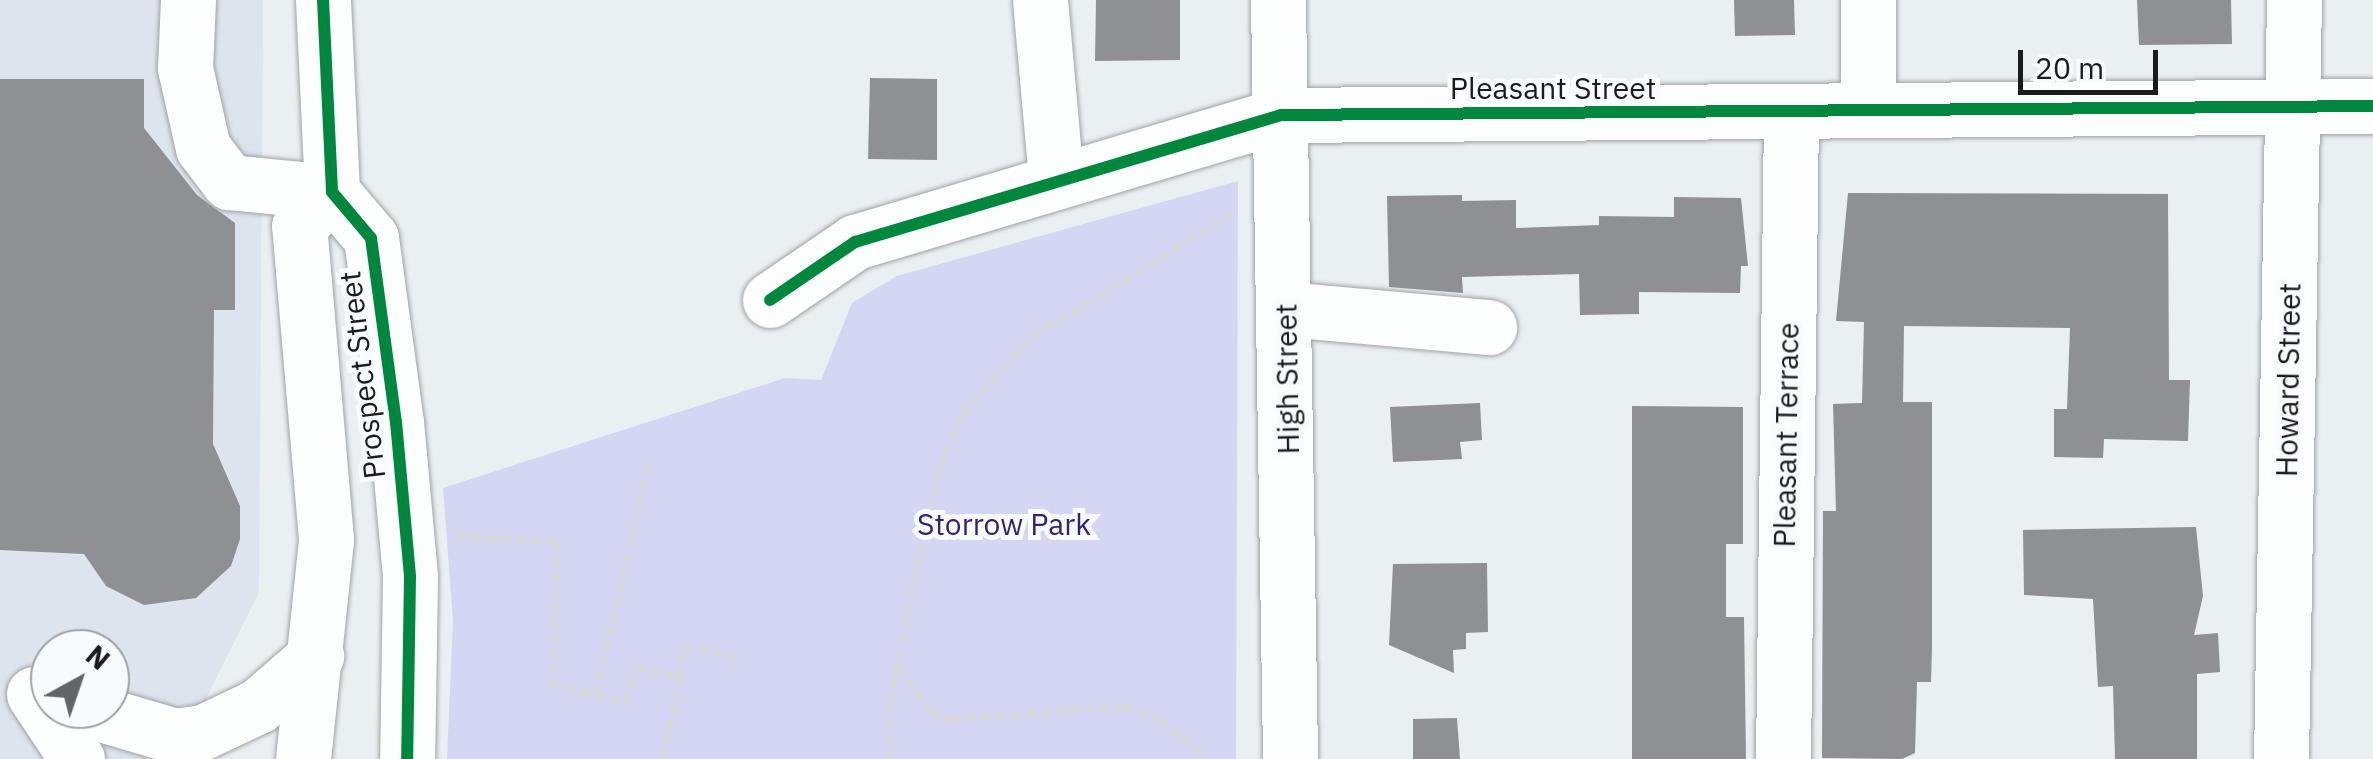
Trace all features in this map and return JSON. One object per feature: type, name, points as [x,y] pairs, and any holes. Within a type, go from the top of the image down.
[{"type":"street","points":[[188,0],[185,68],[203,148],[229,182],[332,192],[323,0]]},
{"type":"street","points":[[1040,0],[1056,180]]},
{"type":"street","name":"High Street","points":[[1278,0],[1286,308],[1290,759]]},
{"type":"street","points":[[1868,0],[1868,110]]},
{"type":"street","name":"Howard Street","points":[[2281,759],[2294,0]]},
{"type":"street","name":"Pleasant Street","points":[[770,300],[855,242],[1281,115],[2373,106]]},
{"type":"street","name":"Pleasant Terrace","points":[[1783,759],[1791,111]]},
{"type":"street","name":"Prospect Street","points":[[303,759],[326,539],[300,226],[332,192],[371,238],[379,294],[410,577],[407,759]]},
{"type":"street","points":[[1286,308],[1488,328]]},
{"type":"street","points":[[130,722],[175,736],[203,732],[258,706],[316,656]]},
{"type":"street","points":[[62,729],[77,759]]},
{"type":"street","points":[[98,729],[147,759]]},
{"type":"path","points":[[890,759],[897,666],[940,467],[962,415],[1032,336],[1238,211]]},
{"type":"path","points":[[596,695],[649,462]]},
{"type":"path","points":[[451,536],[557,542],[552,685],[627,702],[637,667],[680,678]]},
{"type":"path","points":[[663,759],[684,646],[734,658]]},
{"type":"path","points":[[897,666],[931,713],[951,720],[1124,706],[1159,720],[1208,759]]},
{"type":"shaded area","points":[[0,0],[263,0],[259,593],[176,759],[0,759]]},
{"type":"green space","name":"Storrow Park","points":[[1238,181],[1236,759],[447,759],[453,621],[443,488],[785,378],[821,380],[852,303],[897,276]]},
{"type":"building","points":[[1096,0],[1180,0],[1180,60],[1095,61]]},
{"type":"building","points":[[1734,0],[1794,0],[1795,35],[1735,36]]},
{"type":"building","points":[[2137,0],[2231,0],[2232,44],[2139,45]]},
{"type":"building","points":[[870,78],[937,79],[937,160],[868,159]]},
{"type":"building","points":[[0,79],[144,79],[144,128],[197,195],[235,223],[235,310],[214,310],[213,444],[240,506],[240,539],[231,566],[196,598],[144,605],[106,586],[84,554],[0,550]]},
{"type":"building","points":[[1848,193],[2168,194],[2169,380],[2190,380],[2188,441],[2104,439],[2103,458],[2054,457],[2054,409],[2067,409],[2070,328],[1904,326],[1903,402],[1932,402],[1932,648],[1931,682],[1917,682],[1915,753],[1902,759],[1822,758],[1823,511],[1836,511],[1833,404],[1862,403],[1864,322],[1836,321]]},
{"type":"building","points":[[1462,195],[1462,201],[1516,200],[1516,228],[1599,225],[1599,216],[1674,217],[1674,197],[1741,198],[1748,266],[1741,266],[1740,293],[1639,292],[1639,314],[1580,315],[1579,274],[1462,277],[1463,293],[1389,287],[1387,196]]},
{"type":"building","points":[[1480,403],[1482,440],[1460,442],[1462,459],[1393,462],[1390,407]]},
{"type":"building","points":[[1632,406],[1743,407],[1743,544],[1726,544],[1726,617],[1744,617],[1746,759],[1632,759]]},
{"type":"building","points":[[2196,527],[2203,596],[2194,635],[2218,633],[2220,672],[2197,674],[2197,759],[2115,759],[2113,686],[2098,687],[2093,599],[2024,595],[2023,530]]},
{"type":"building","points":[[1487,563],[1488,632],[1466,633],[1466,649],[1453,650],[1454,673],[1389,645],[1393,564]]},
{"type":"building","points":[[1457,718],[1460,759],[1413,759],[1413,719]]},
{"type":"cycle path","points":[[323,0],[332,192],[371,238],[396,422],[410,577],[407,759]]},
{"type":"cycle path","points":[[770,300],[855,242],[1281,115],[2373,106]]}]
